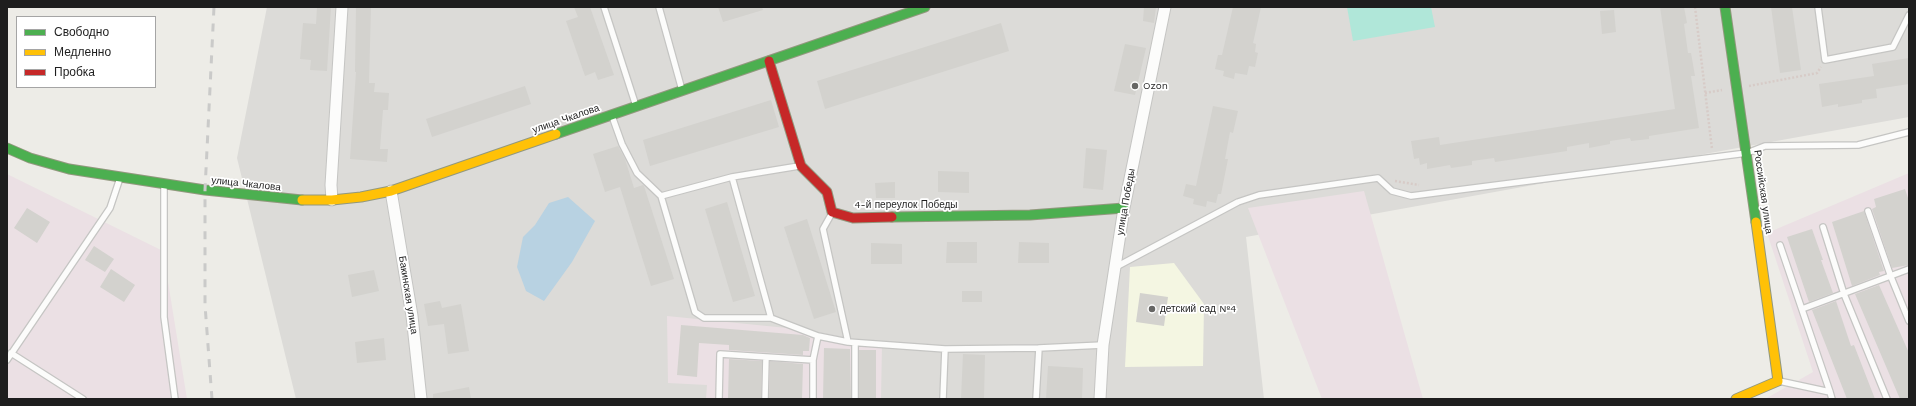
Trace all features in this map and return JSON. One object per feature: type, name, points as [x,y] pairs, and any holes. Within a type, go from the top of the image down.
[{"type":"street","points":[[332,200],[331,185],[342,7]]},
{"type":"street","name":"улица Победы","points":[[1100,399],[1103,345],[1124,208],[1165,7]]},
{"type":"street","name":"Российская улица","points":[[1725,7],[1747,153],[1778,381]]},
{"type":"street","name":"улица Чкалова","points":[[7,148],[30,158],[69,169],[120,178],[272,198],[332,200],[392,191],[919,8]]},
{"type":"street","points":[[769,60],[802,166],[827,192],[832,212]]},
{"type":"street","name":"Бакинская улица","points":[[392,191],[412,316],[422,399]]},
{"type":"street","name":"4-й переулок Победы","points":[[832,212],[854,218],[1030,215],[1124,208]]},
{"type":"street","points":[[1736,399],[1778,381]]},
{"type":"lane","points":[[604,7],[636,107]]},
{"type":"lane","points":[[659,7],[682,90]]},
{"type":"lane","points":[[1818,7],[1825,60],[1893,47],[1909,16]]},
{"type":"lane","points":[[612,115],[622,144],[638,173],[662,196],[695,312],[704,318],[771,318],[818,336],[855,344],[945,350],[1103,345]]},
{"type":"lane","points":[[1115,267],[1238,202],[1259,195],[1378,178],[1392,191],[1411,196],[1747,153],[1765,146],[1858,145],[1909,132]]},
{"type":"lane","points":[[662,196],[732,177],[802,166]]},
{"type":"lane","points":[[732,177],[771,318]]},
{"type":"lane","points":[[7,360],[110,208],[120,178]]},
{"type":"lane","points":[[164,183],[164,317],[175,399]]},
{"type":"lane","points":[[1868,211],[1890,277],[1909,321]]},
{"type":"lane","points":[[832,212],[823,229],[848,342]]},
{"type":"lane","points":[[1823,227],[1844,294],[1887,399]]},
{"type":"lane","points":[[1780,245],[1832,399]]},
{"type":"lane","points":[[1802,309],[1909,269]]},
{"type":"lane","points":[[813,399],[813,360],[818,336]]},
{"type":"lane","points":[[855,344],[855,399]]},
{"type":"lane","points":[[1036,399],[1039,348]]},
{"type":"lane","points":[[943,399],[945,350]]},
{"type":"lane","points":[[11,353],[83,399]]},
{"type":"lane","points":[[719,399],[720,354],[813,360]]},
{"type":"lane","points":[[765,399],[766,357]]},
{"type":"lane","points":[[1778,381],[1830,392]]},
{"type":"path","points":[[1695,7],[1712,151]]},
{"type":"path","points":[[1705,93],[1817,74],[1825,60]]},
{"type":"path","points":[[1378,178],[1421,185]]},
{"type":"shaded area","points":[[267,7],[1909,7],[1909,117],[1246,237],[1264,399],[296,399],[237,158]]},
{"type":"shaded area","points":[[1909,173],[1909,399],[1765,399],[1813,372],[1767,233]]},
{"type":"shaded area","points":[[7,174],[163,251],[187,399],[7,399]]},
{"type":"shaded area","points":[[1364,191],[1423,399],[1322,399],[1248,208]]},
{"type":"shaded area","points":[[1174,263],[1204,304],[1203,366],[1125,367],[1130,267]]},
{"type":"shaded area","points":[[667,316],[807,330],[882,345],[881,399],[706,399],[707,385],[668,383]]},
{"type":"green space","points":[[1347,7],[1431,7],[1435,27],[1353,41]]},
{"type":"water","points":[[568,197],[595,221],[572,262],[544,301],[526,291],[517,267],[523,237],[535,225],[549,203]]},
{"type":"building","points":[[317,7],[331,7],[327,71],[310,70],[311,60],[300,59],[303,23],[316,24]]},
{"type":"building","points":[[356,7],[371,7],[369,83],[375,83],[374,92],[389,93],[388,110],[383,110],[380,149],[388,149],[387,162],[350,159],[356,72]]},
{"type":"building","points":[[574,7],[590,7],[614,75],[598,80],[595,72],[585,76],[566,21],[578,17]]},
{"type":"building","points":[[718,7],[762,7],[763,10],[723,22]]},
{"type":"building","points":[[1144,7],[1156,7],[1154,23],[1143,21]]},
{"type":"building","points":[[1233,7],[1261,7],[1253,43],[1256,44],[1255,52],[1258,53],[1255,67],[1249,66],[1247,75],[1235,73],[1234,79],[1223,76],[1224,71],[1215,69],[1218,55],[1222,55]]},
{"type":"building","points":[[1660,7],[1684,7],[1687,23],[1684,24],[1688,53],[1691,53],[1695,76],[1691,76],[1699,128],[1649,136],[1649,139],[1631,141],[1630,138],[1610,141],[1610,144],[1589,148],[1589,143],[1567,147],[1567,151],[1495,162],[1494,158],[1472,161],[1472,165],[1451,168],[1450,165],[1427,169],[1427,163],[1420,165],[1419,158],[1414,159],[1411,141],[1439,137],[1440,145],[1675,109]]},
{"type":"building","points":[[1771,7],[1792,7],[1801,70],[1780,73]]},
{"type":"building","points":[[1614,10],[1616,32],[1602,34],[1600,11]]},
{"type":"building","points":[[1001,23],[1009,51],[825,109],[817,81]]},
{"type":"building","points":[[1125,44],[1146,48],[1135,95],[1114,91]]},
{"type":"building","points":[[1909,58],[1909,84],[1876,89],[1877,98],[1862,100],[1862,103],[1838,107],[1838,104],[1822,107],[1819,84],[1874,76],[1872,64]]},
{"type":"building","points":[[525,86],[531,104],[432,137],[426,119]]},
{"type":"building","points":[[771,100],[779,127],[650,166],[643,140]]},
{"type":"building","points":[[1213,106],[1238,111],[1233,133],[1230,132],[1225,159],[1228,159],[1221,194],[1218,194],[1216,203],[1207,201],[1206,207],[1193,204],[1194,199],[1183,196],[1186,184],[1196,186]]},
{"type":"building","points":[[618,146],[625,159],[634,188],[644,186],[674,279],[651,286],[620,187],[605,192],[593,154]]},
{"type":"building","points":[[1086,148],[1107,150],[1103,190],[1083,188]]},
{"type":"building","points":[[938,171],[969,172],[969,193],[938,192]]},
{"type":"building","points":[[895,182],[895,198],[876,198],[875,183]]},
{"type":"building","points":[[1905,189],[1909,201],[1909,265],[1892,268],[1872,209],[1876,207],[1874,199]]},
{"type":"building","points":[[727,202],[755,296],[733,302],[705,209]]},
{"type":"building","points":[[27,208],[50,222],[37,243],[14,228]]},
{"type":"building","points":[[1864,211],[1884,271],[1879,272],[1880,275],[1852,286],[1832,222]]},
{"type":"building","points":[[807,219],[836,312],[814,319],[784,227]]},
{"type":"building","points":[[1812,229],[1833,293],[1809,302],[1787,237]]},
{"type":"building","points":[[947,242],[977,242],[977,263],[946,263]]},
{"type":"building","points":[[1019,242],[1049,243],[1049,263],[1018,263]]},
{"type":"building","points":[[871,243],[902,244],[902,264],[871,264]]},
{"type":"building","points":[[94,246],[114,259],[105,272],[85,260]]},
{"type":"building","points":[[111,269],[135,285],[124,302],[100,287]]},
{"type":"building","points":[[374,270],[379,291],[352,297],[348,275]]},
{"type":"building","points":[[1879,285],[1909,353],[1909,399],[1900,399],[1855,294]]},
{"type":"building","points":[[962,291],[982,291],[982,302],[962,302]]},
{"type":"building","name":"детский сад №4","points":[[1140,293],[1168,297],[1164,326],[1136,322]]},
{"type":"building","points":[[440,301],[442,308],[461,304],[469,351],[448,354],[444,324],[428,326],[424,304]]},
{"type":"building","points":[[1836,301],[1851,346],[1854,345],[1875,399],[1847,399],[1812,310]]},
{"type":"building","points":[[681,325],[803,335],[810,338],[809,351],[803,351],[803,355],[729,350],[729,345],[699,343],[697,377],[677,375]]},
{"type":"building","points":[[384,338],[386,360],[357,363],[355,342]]},
{"type":"building","points":[[824,348],[850,349],[851,399],[823,399]]},
{"type":"building","points":[[859,350],[876,350],[876,399],[859,399]]},
{"type":"building","points":[[963,354],[985,355],[984,399],[961,399]]},
{"type":"building","points":[[729,359],[762,361],[761,399],[728,399]]},
{"type":"building","points":[[770,361],[803,364],[802,399],[769,399]]},
{"type":"building","points":[[1048,366],[1083,368],[1082,399],[1046,399]]},
{"type":"building","points":[[469,387],[471,399],[433,399],[433,394]]},
{"type":"railway","points":[[212,399],[205,305],[205,190],[214,7]]},
{"type":"traffic: fast","points":[[556,134],[925,7]]},
{"type":"traffic: fast","points":[[1725,7],[1756,222]]},
{"type":"traffic: fast","points":[[7,148],[30,158],[69,169],[205,190],[302,200]]},
{"type":"traffic: fast","points":[[892,217],[1030,215],[1124,208]]},
{"type":"traffic: slow","points":[[302,200],[332,200],[361,197],[391,191],[556,134]]},
{"type":"traffic: slow","points":[[1736,399],[1778,381],[1756,222]]},
{"type":"traffic: jam","points":[[769,61],[801,166],[827,192],[832,212],[853,218],[892,217]]},
{"type":"place","name":"Ozon","points":[[1135,86]]},
{"type":"place","name":"детский сад №4","points":[[1152,309]]}]
